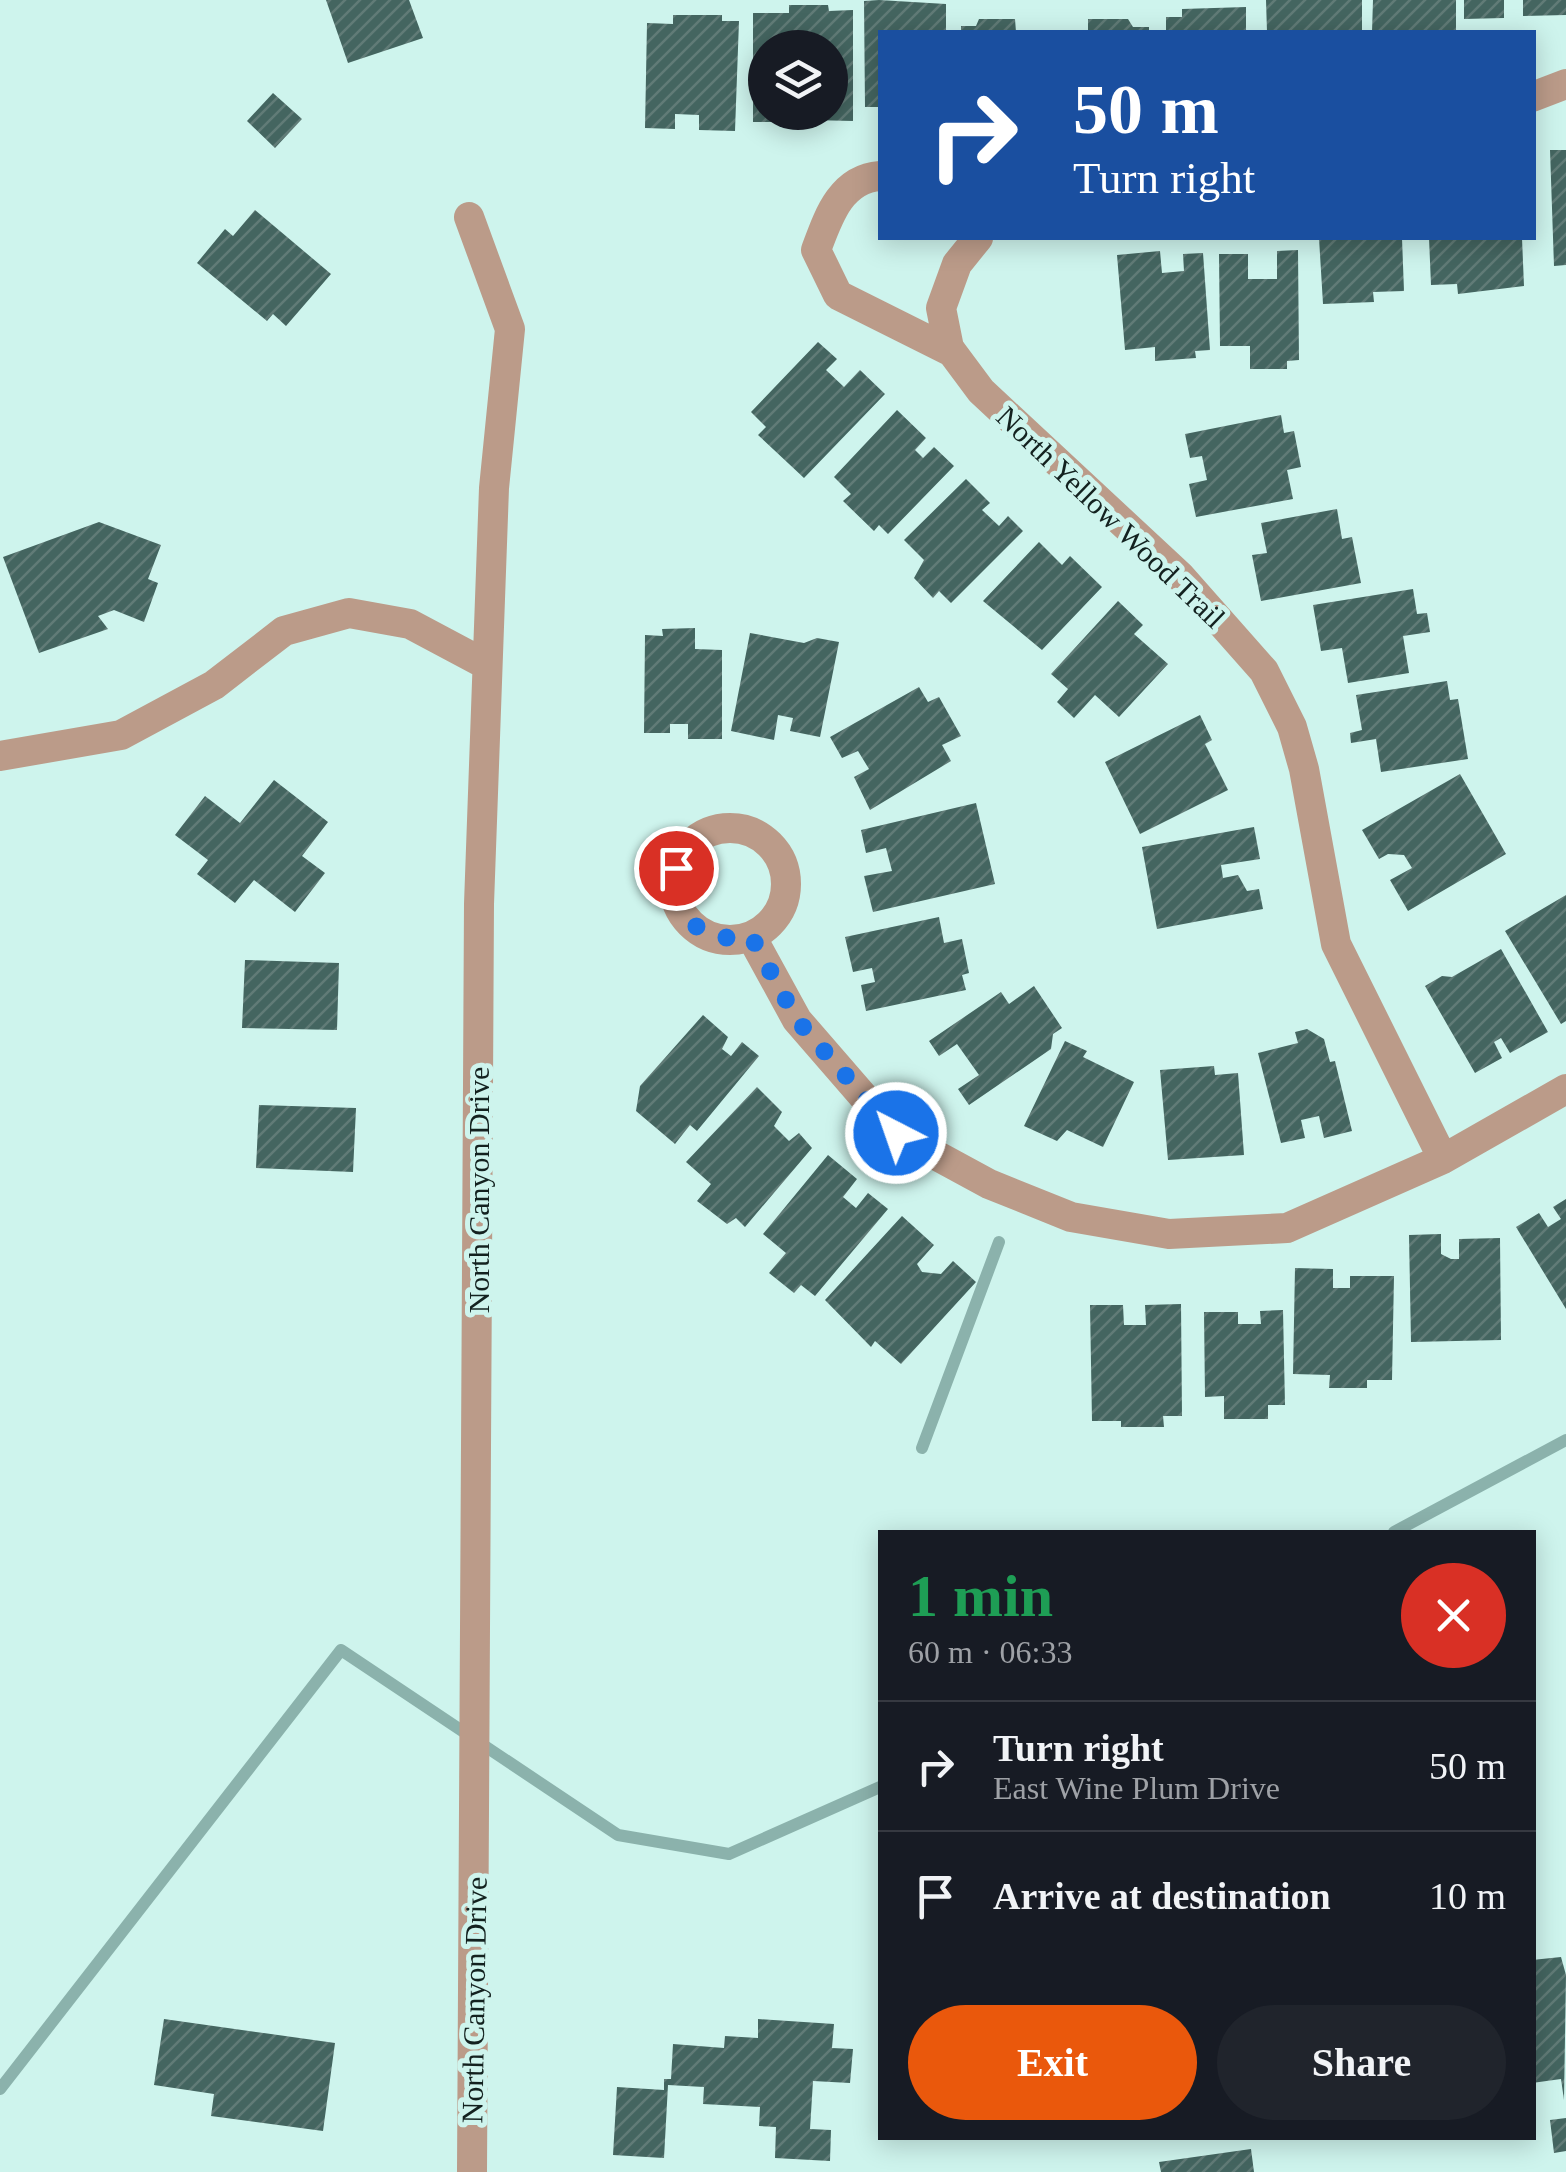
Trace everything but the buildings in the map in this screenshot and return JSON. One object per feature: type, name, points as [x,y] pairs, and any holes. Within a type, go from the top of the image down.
[{"type":"street","points":[[1536,95],[1566,84]]},
{"type":"street","points":[[878,176],[834,201],[816,250],[838,295],[952,352]]},
{"type":"street","name":"North Canyon Drive","points":[[468,217],[510,329],[494,488],[479,904],[472,2172]]},
{"type":"street","name":"North Yellow Wood Trail","points":[[976,240],[957,264],[940,308],[952,352],[981,390],[1180,576],[1264,672],[1292,728],[1304,769],[1336,944],[1443,1159]]},
{"type":"street","points":[[0,756],[121,735],[214,685],[284,631],[350,612],[410,624],[488,665]]},
{"type":"street","points":[[751,936],[797,1020],[896,1133],[989,1184],[1071,1216],[1169,1234],[1287,1228],[1443,1159],[1566,1089]]},
{"type":"waterway","points":[[922,1448],[999,1242]]},
{"type":"waterway","points":[[1398,1530],[1566,1440]]},
{"type":"waterway","points":[[0,2089],[341,1650],[618,1835],[729,1854],[878,1788]]},
{"type":"route","points":[[676,868],[677,903],[686,918],[715,938],[751,936],[797,1020],[896,1133]]}]
